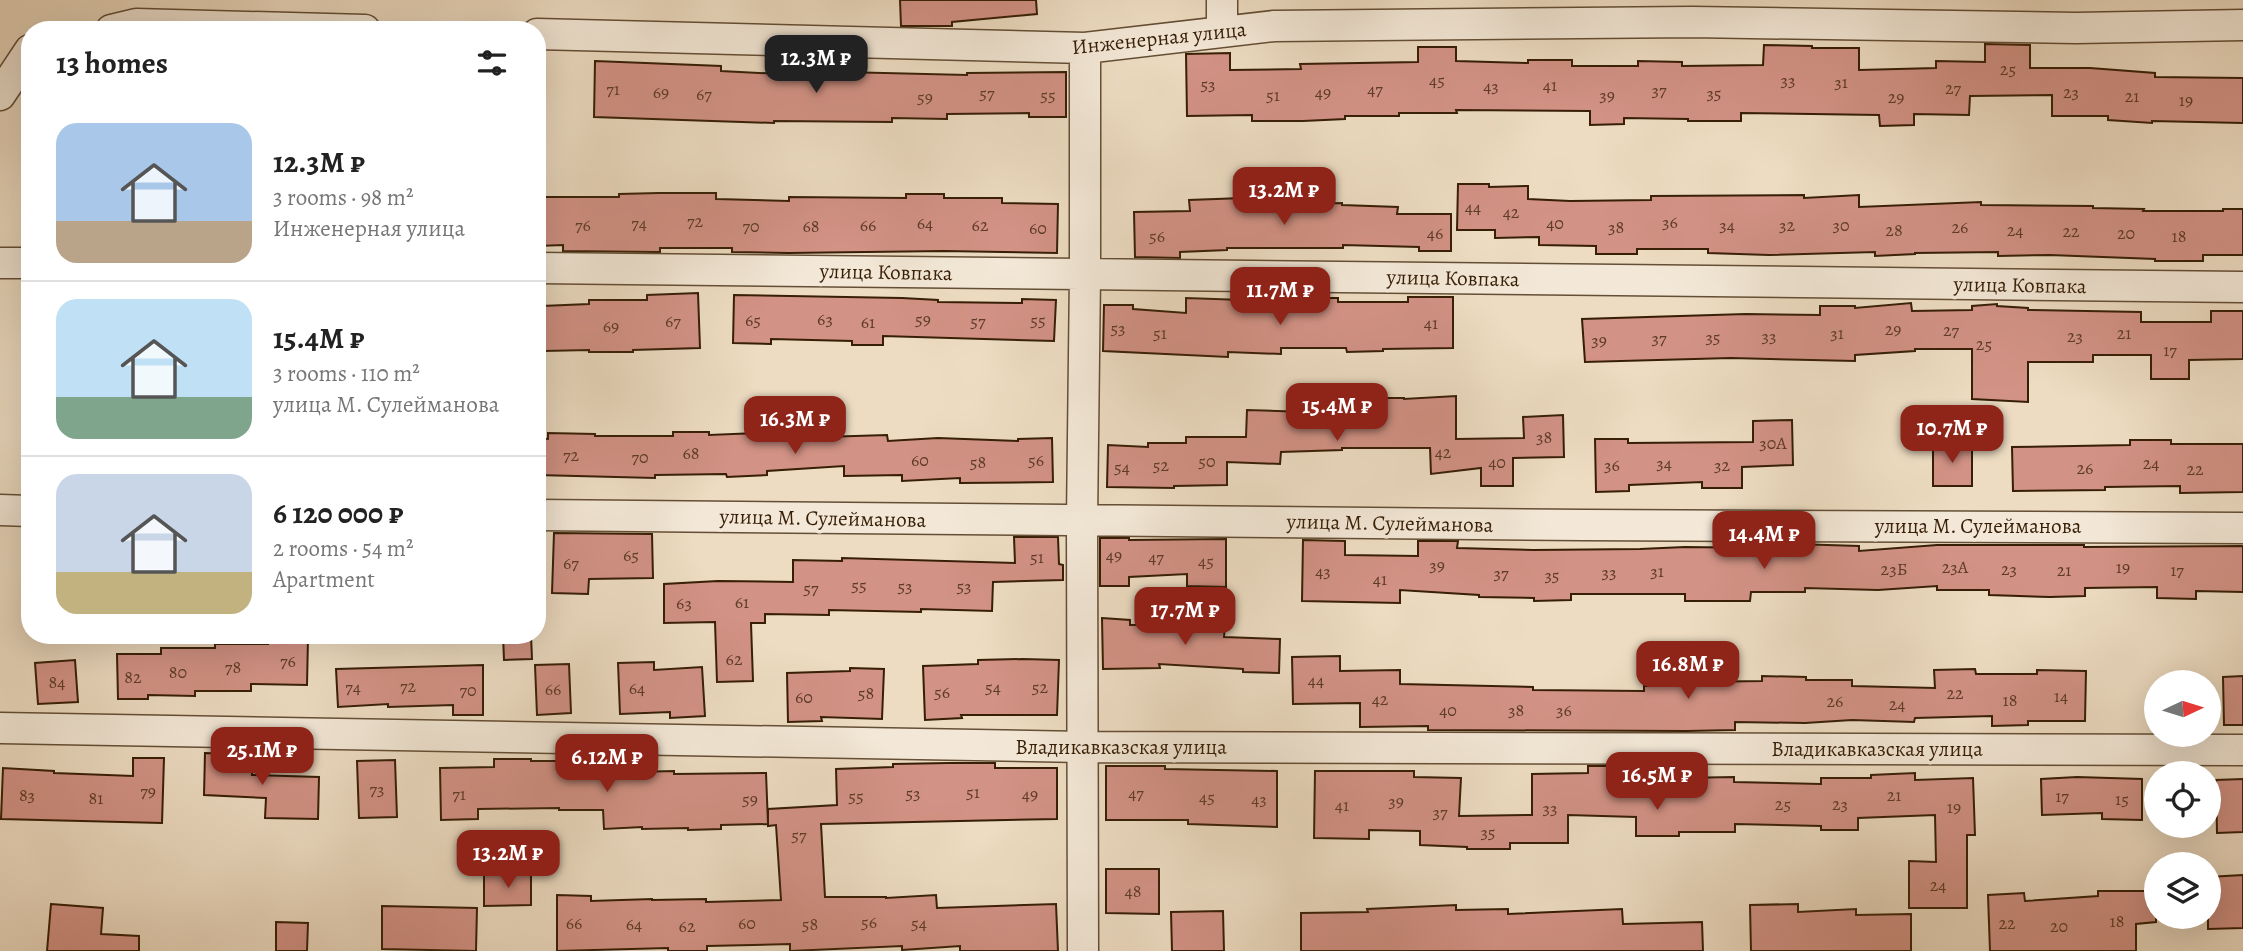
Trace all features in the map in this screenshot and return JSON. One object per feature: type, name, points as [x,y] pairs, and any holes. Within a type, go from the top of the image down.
[{"type":"street","points":[[1222,0],[1222,32]]},
{"type":"street","points":[[127,18],[186,21]]},
{"type":"street","name":"Инженерная улица","points":[[546,34],[1085,48],[1274,26],[1692,22],[2076,28],[2243,25]]},
{"type":"street","points":[[1083,951],[1085,48]]},
{"type":"street","points":[[0,95],[21,64]]},
{"type":"street","points":[[0,263],[21,263]]},
{"type":"street","name":"улица Ковпака","points":[[546,268],[2243,287]]},
{"type":"street","points":[[0,510],[21,511]]},
{"type":"street","name":"улица М. Сулейманова","points":[[546,515],[2243,528]]},
{"type":"street","name":"Владикавказская улица","points":[[0,728],[1083,747],[2243,750]]},
{"type":"building","points":[[900,0],[1036,0],[1037,14],[952,22],[952,26],[901,26]]},
{"type":"building","points":[[1985,44],[2030,45],[2030,68],[2090,68],[2155,73],[2155,77],[2243,78],[2243,123],[2152,123],[2108,120],[2108,116],[2052,116],[2052,95],[1970,96],[1969,115],[1914,114],[1914,125],[1880,126],[1879,115],[1741,113],[1741,121],[1624,118],[1624,124],[1590,125],[1590,111],[1456,110],[1457,113],[1399,113],[1399,116],[1345,116],[1345,119],[1303,121],[1252,121],[1252,115],[1187,116],[1186,54],[1230,53],[1230,70],[1301,69],[1300,64],[1418,62],[1418,47],[1456,47],[1456,61],[1528,63],[1528,60],[1572,60],[1572,66],[1638,66],[1638,61],[1682,62],[1682,66],[1763,65],[1764,45],[1812,46],[1859,48],[1859,70],[1936,68],[1936,61],[1985,62]]},
{"type":"building","points":[[595,61],[721,66],[721,71],[842,77],[843,72],[967,75],[1066,72],[1066,117],[1029,117],[1029,113],[947,114],[947,119],[892,118],[892,122],[774,123],[594,117]]},
{"type":"building","points":[[1458,184],[1489,184],[1489,187],[1528,186],[1528,199],[1570,201],[1651,200],[1651,196],[1804,195],[1804,198],[1859,195],[1859,207],[1981,202],[1981,205],[2093,206],[2144,209],[2143,211],[2243,209],[2243,255],[2203,255],[2203,261],[2155,261],[2050,255],[1998,256],[1998,252],[1875,256],[1875,252],[1769,255],[1708,253],[1708,249],[1637,249],[1637,254],[1596,254],[1596,246],[1539,245],[1539,237],[1495,238],[1495,230],[1457,230]]},
{"type":"building","points":[[716,193],[716,199],[789,201],[789,197],[906,198],[906,194],[944,194],[944,198],[1002,198],[1002,203],[1058,204],[1057,253],[788,253],[732,252],[732,248],[660,248],[660,252],[563,251],[563,245],[546,246],[546,197],[619,197],[619,194]]},
{"type":"building","points":[[1281,194],[1281,205],[1342,203],[1398,207],[1397,214],[1451,214],[1451,251],[1419,251],[1419,247],[1343,245],[1343,248],[1227,248],[1180,252],[1180,258],[1135,257],[1134,212],[1190,211],[1189,200]]},
{"type":"building","points":[[698,293],[700,348],[633,352],[546,351],[546,306],[589,304],[589,300],[647,300],[647,295]]},
{"type":"building","points":[[734,295],[902,298],[938,302],[1022,303],[1022,299],[1056,300],[1054,341],[883,336],[883,345],[852,345],[852,341],[771,339],[771,344],[733,343]]},
{"type":"building","points":[[1408,297],[1453,297],[1453,348],[1347,352],[1346,348],[1281,348],[1281,354],[1228,352],[1228,357],[1103,351],[1104,305],[1133,305],[1133,309],[1186,313],[1186,298],[1301,302],[1301,298],[1338,298],[1338,302],[1408,302]]},
{"type":"building","points":[[1911,303],[1912,311],[1972,310],[1972,306],[1997,304],[2028,310],[2141,312],[2141,322],[2211,322],[2211,311],[2243,311],[2243,359],[2189,360],[2189,379],[2151,379],[2151,355],[2093,355],[2093,362],[2028,362],[2028,402],[1972,399],[1972,349],[1915,349],[1855,355],[1855,361],[1731,358],[1585,362],[1582,319],[1746,314],[1820,315],[1820,306],[1855,308]]},
{"type":"building","points":[[1456,396],[1456,439],[1524,438],[1523,417],[1563,415],[1564,457],[1513,458],[1513,486],[1481,486],[1481,468],[1431,474],[1430,448],[1342,448],[1281,452],[1280,464],[1227,462],[1227,485],[1174,488],[1107,487],[1108,445],[1148,447],[1148,443],[1186,443],[1186,437],[1246,437],[1247,410],[1306,412],[1306,403],[1356,402],[1356,398]]},
{"type":"building","points":[[1792,420],[1793,465],[1742,467],[1742,488],[1702,488],[1702,482],[1629,485],[1629,491],[1596,492],[1595,439],[1628,439],[1628,443],[1753,442],[1753,421]]},
{"type":"building","points":[[821,423],[822,437],[887,435],[888,441],[938,438],[1018,441],[1052,438],[1053,482],[960,483],[960,478],[902,481],[902,475],[844,476],[844,466],[767,471],[767,475],[727,477],[726,474],[655,475],[655,478],[546,475],[548,433],[673,436],[673,432],[709,432],[709,435],[783,432],[783,425]]},
{"type":"building","points":[[2130,440],[2171,440],[2171,444],[2243,444],[2243,492],[2180,493],[2180,486],[2013,491],[2012,447],[2130,445]]},
{"type":"building","points":[[1933,443],[1972,444],[1972,486],[1933,486]]},
{"type":"building","points":[[554,533],[652,534],[653,578],[589,579],[588,594],[552,593]]},
{"type":"building","points":[[1014,537],[1058,537],[1059,564],[1063,565],[1063,580],[993,582],[992,611],[829,610],[829,615],[765,614],[765,623],[751,623],[753,681],[717,682],[715,622],[664,623],[664,584],[718,581],[793,582],[793,560],[842,561],[842,558],[1015,563]]},
{"type":"building","points":[[1100,538],[1226,539],[1226,587],[1187,586],[1187,574],[1129,577],[1129,586],[1100,586]]},
{"type":"building","points":[[1303,540],[1345,541],[1345,555],[1418,556],[1418,541],[1458,541],[1457,548],[1533,550],[1763,548],[1763,543],[1859,546],[1859,551],[1937,545],[2243,546],[2243,592],[2196,591],[2196,599],[2157,598],[2157,587],[2085,588],[2085,596],[2050,597],[1989,595],[1989,590],[1937,590],[1937,586],[1878,590],[1805,588],[1805,592],[1751,592],[1750,601],[1685,601],[1685,594],[1571,594],[1571,600],[1534,601],[1534,598],[1479,597],[1400,590],[1400,603],[1302,601]]},
{"type":"building","points":[[1102,618],[1130,620],[1130,625],[1172,622],[1225,626],[1224,637],[1280,639],[1279,673],[1159,664],[1160,668],[1103,669]]},
{"type":"building","points":[[215,644],[308,644],[307,685],[251,684],[251,691],[195,691],[195,696],[148,695],[148,699],[118,699],[117,654],[161,654],[161,648],[215,648]]},
{"type":"building","points":[[503,644],[531,644],[532,659],[504,660]]},
{"type":"building","points":[[1340,656],[1340,671],[1400,670],[1400,684],[1533,687],[1533,690],[1644,691],[1644,686],[1695,686],[1695,682],[1762,681],[1762,676],[1852,680],[1852,686],[1935,688],[1934,670],[1975,669],[1976,674],[2037,674],[2037,670],[2086,671],[2085,721],[2028,721],[2028,725],[1992,726],[1992,716],[1915,718],[1914,722],[1735,722],[1735,730],[1687,731],[1428,730],[1428,726],[1360,727],[1360,703],[1293,704],[1292,657]]},
{"type":"building","points":[[75,660],[78,702],[38,704],[35,663]]},
{"type":"building","points":[[978,660],[1059,660],[1057,715],[961,715],[962,718],[925,720],[923,666],[978,664]]},
{"type":"building","points":[[654,662],[654,670],[702,667],[705,716],[670,718],[670,712],[620,714],[618,663]]},
{"type":"building","points":[[569,664],[571,713],[537,715],[535,665]]},
{"type":"building","points":[[483,665],[483,715],[453,715],[453,705],[388,707],[388,704],[338,707],[336,669]]},
{"type":"building","points":[[850,668],[884,669],[882,719],[821,717],[822,721],[788,722],[787,673],[850,671]]},
{"type":"building","points":[[2243,676],[2243,725],[2224,725],[2223,677]]},
{"type":"building","points":[[205,753],[253,755],[252,775],[319,777],[318,819],[265,818],[266,798],[204,795]]},
{"type":"building","points":[[133,758],[164,758],[162,823],[1,819],[3,768],[133,776]]},
{"type":"building","points":[[494,759],[595,761],[595,772],[632,770],[674,771],[674,774],[766,773],[768,824],[721,825],[721,829],[604,829],[603,810],[559,808],[478,809],[478,819],[441,820],[440,768],[494,767]]},
{"type":"building","points":[[395,760],[397,817],[359,818],[357,761]]},
{"type":"building","points":[[995,763],[995,768],[1057,768],[1057,819],[821,824],[825,897],[936,895],[937,908],[1056,904],[1058,951],[960,951],[960,946],[902,950],[902,946],[790,951],[790,944],[707,946],[707,951],[668,951],[668,948],[557,951],[557,895],[591,896],[591,901],[781,900],[776,825],[768,826],[768,809],[837,805],[836,769],[893,767],[893,764]]},
{"type":"building","points":[[1106,766],[1277,771],[1277,827],[1188,824],[1188,820],[1106,820]]},
{"type":"building","points":[[1588,766],[1630,766],[1630,774],[1679,774],[1679,778],[1734,777],[1734,782],[1821,784],[1821,778],[1871,778],[1871,775],[1915,773],[1915,780],[1973,778],[1975,835],[1967,835],[1967,908],[1909,908],[1909,861],[1936,862],[1935,815],[1858,818],[1858,830],[1821,830],[1821,826],[1735,824],[1735,832],[1679,832],[1679,836],[1636,836],[1636,817],[1568,815],[1568,843],[1510,843],[1510,849],[1420,845],[1420,831],[1369,830],[1369,839],[1314,838],[1315,771],[1414,771],[1414,777],[1461,778],[1459,816],[1532,815],[1532,774],[1588,773]]},
{"type":"building","points":[[2041,779],[2142,779],[2142,820],[2102,819],[2102,813],[2042,815]]},
{"type":"building","points":[[2243,779],[2243,832],[2221,833],[2221,780]]},
{"type":"building","points":[[1106,869],[1159,869],[1159,914],[1106,913]]},
{"type":"building","points":[[531,874],[531,905],[484,906],[484,875]]},
{"type":"building","points":[[2243,875],[2243,928],[2221,929],[2221,876]]},
{"type":"building","points":[[2098,891],[2144,891],[2144,923],[2136,924],[2136,951],[1990,951],[1988,895],[2024,893],[2025,901],[2098,896]]},
{"type":"building","points":[[51,904],[103,908],[101,934],[139,936],[139,951],[47,951]]},
{"type":"building","points":[[1798,904],[1798,912],[1856,909],[1856,915],[1911,914],[1911,951],[1751,951],[1750,905]]},
{"type":"building","points":[[1456,905],[1456,910],[1508,909],[1508,914],[1622,909],[1623,924],[1702,922],[1703,951],[1301,951],[1301,913],[1368,912],[1367,909]]},
{"type":"building","points":[[382,906],[477,908],[476,951],[382,949]]},
{"type":"building","points":[[1223,911],[1224,951],[1172,951],[1171,912]]},
{"type":"building","points":[[276,922],[308,923],[307,951],[276,951]]}]
